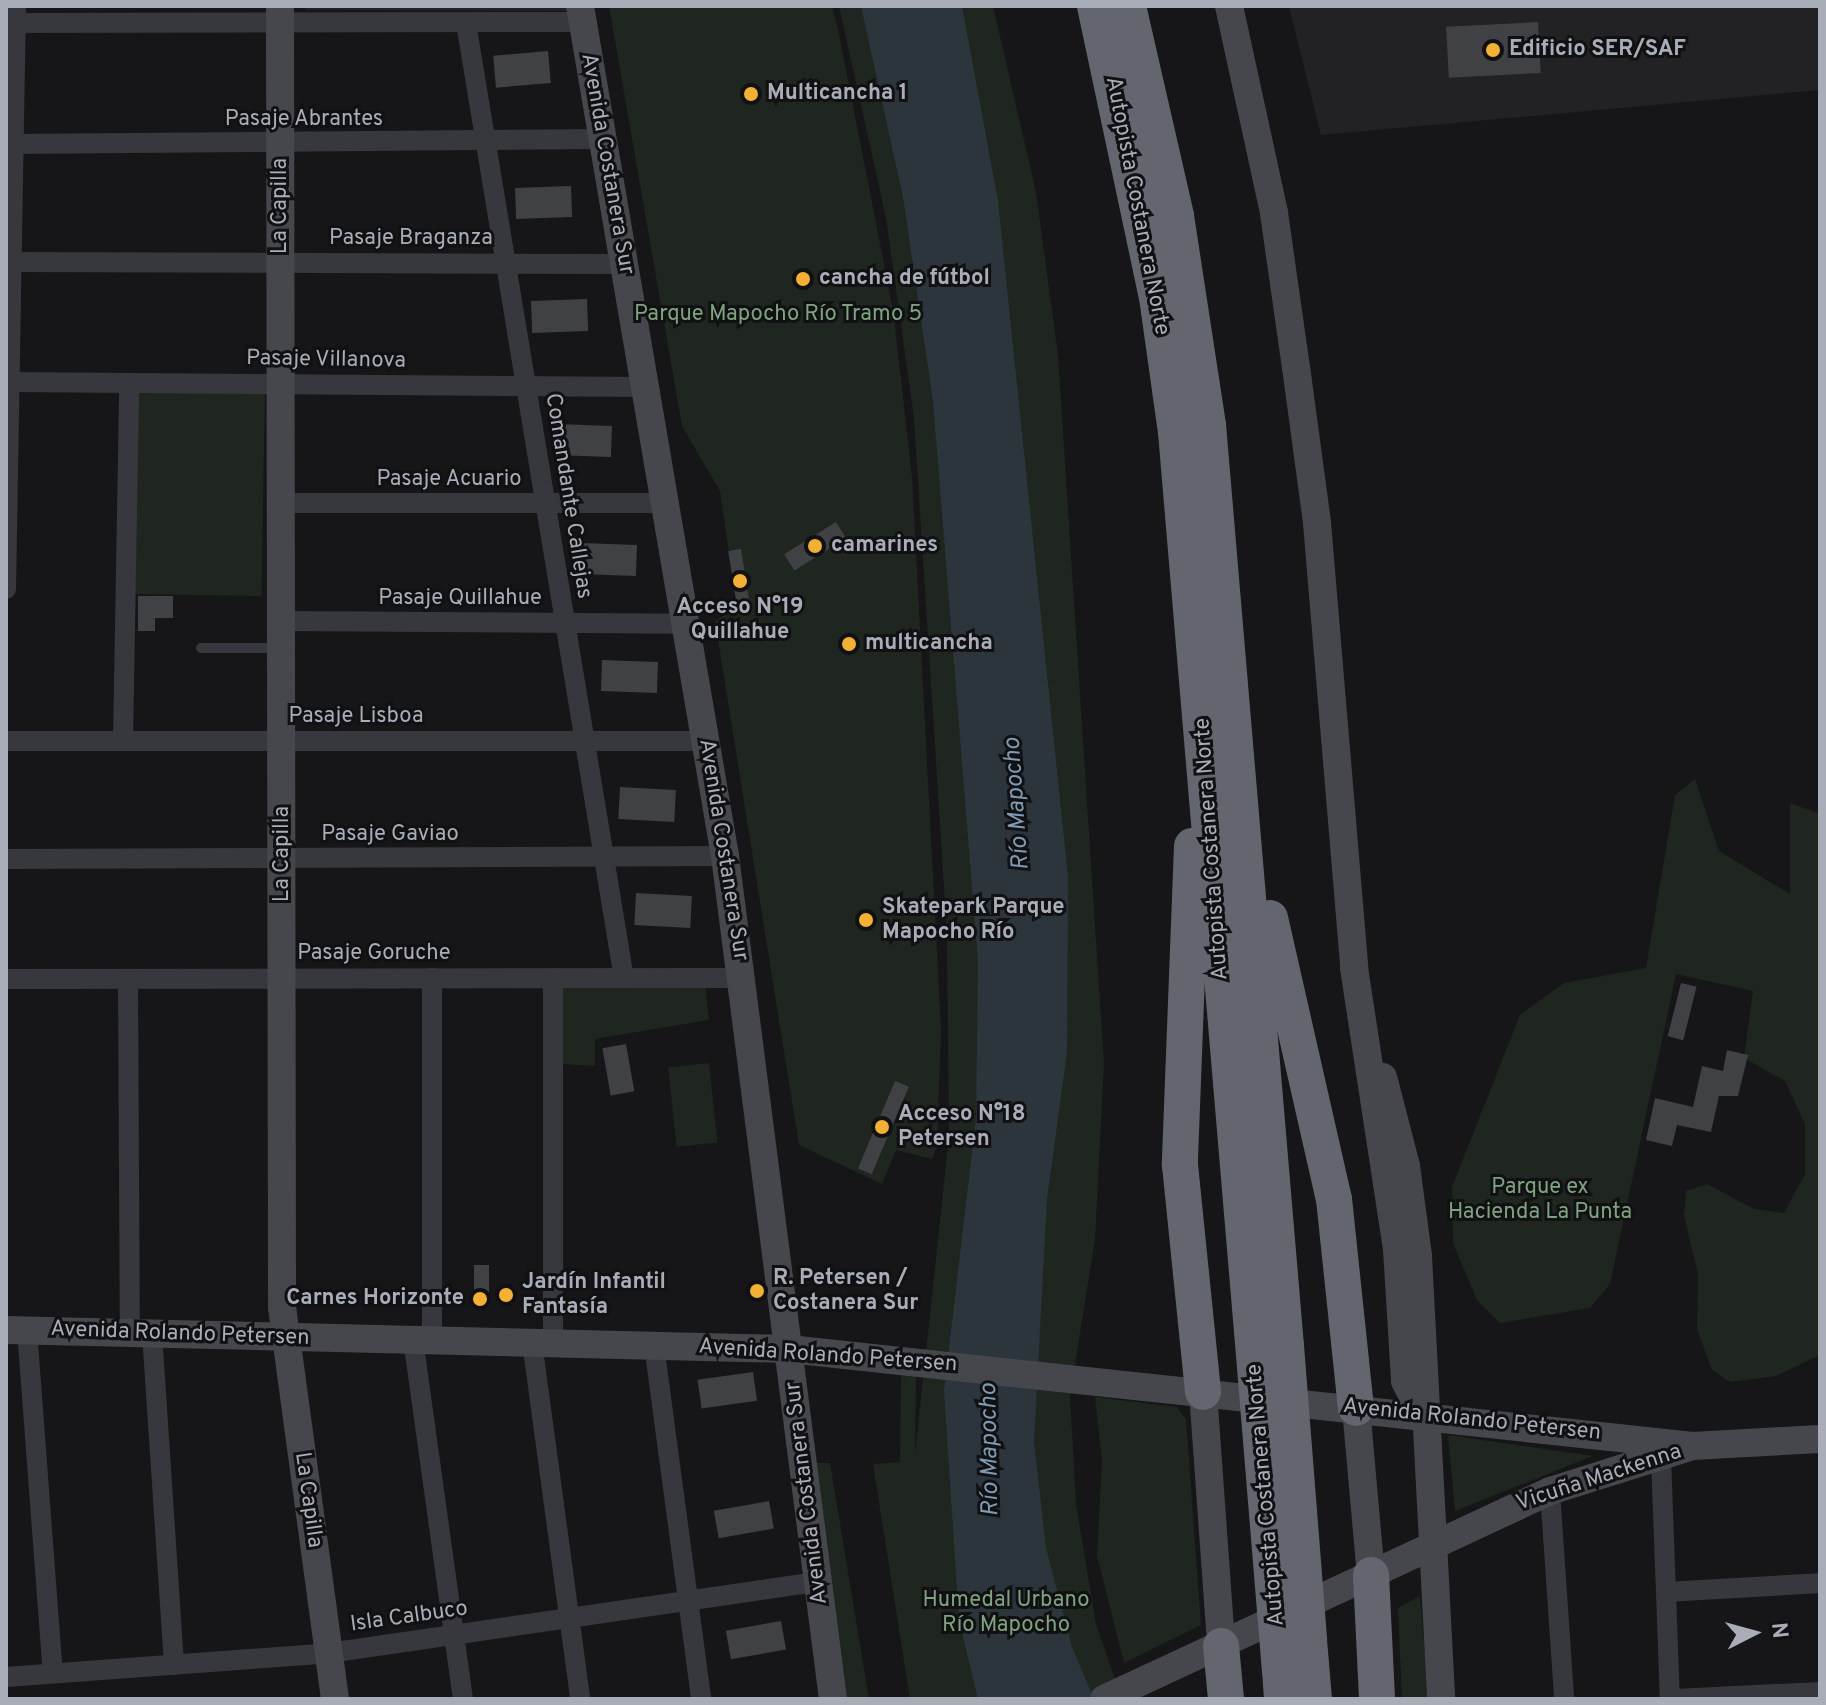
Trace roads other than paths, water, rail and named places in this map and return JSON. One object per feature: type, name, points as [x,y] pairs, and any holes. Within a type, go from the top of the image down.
[{"type":"highway","name":"Autopista Costanera Norte","points":[[1095,6],[1157,297],[1200,681],[1281,1685]]},
{"type":"highway","name":"Autopista Costanera Norte","points":[[1128,6],[1198,343],[1233,700],[1314,1699]]},
{"type":"highway","points":[[1200,681],[1180,1165],[1203,1392]]},
{"type":"highway","points":[[1233,700],[1279,961],[1334,1199],[1356,1408]]},
{"type":"highway","points":[[1371,1575],[1377,1699]]},
{"type":"highway","points":[[1221,1646],[1226,1699]]},
{"type":"street","points":[[1229,6],[1274,213],[1315,508],[1354,968],[1397,1249],[1405,1381],[1423,1417],[1434,1544],[1441,1699]]},
{"type":"street","points":[[6,589],[13,17],[280,15],[466,23],[581,14]]},
{"type":"street","name":"Avenida Costanera Sur","points":[[581,14],[725,856],[833,1699]]},
{"type":"street","name":"La Capilla","points":[[280,15],[285,1337],[335,1699]]},
{"type":"street","name":"Comandante Callejas","points":[[466,23],[624,978]]},
{"type":"street","name":"Pasaje Abrantes","points":[[10,144],[486,143],[603,139]]},
{"type":"street","name":"Pasaje Braganza","points":[[9,262],[624,264]]},
{"type":"street","name":"Pasaje Villanova","points":[[8,382],[645,387]]},
{"type":"street","points":[[123,741],[129,383]]},
{"type":"street","name":"Pasaje Acuario","points":[[282,503],[665,503]]},
{"type":"street","name":"Pasaje Quillahue","points":[[282,635],[564,623],[685,624]]},
{"type":"street","name":"Pasaje Lisboa","points":[[6,741],[706,741]]},
{"type":"street","name":"Pasaje Gaviao","points":[[6,859],[604,859],[725,856]]},
{"type":"street","points":[[432,978],[422,1340],[453,1634],[463,1699]]},
{"type":"street","points":[[553,978],[542,1342],[580,1699]]},
{"type":"street","name":"Pasaje Goruche","points":[[6,979],[742,978]]},
{"type":"street","points":[[128,979],[141,1333],[174,1665]]},
{"type":"street","points":[[16,1330],[53,1673]]},
{"type":"street","name":"Avenida Rolando Petersen","points":[[16,1330],[789,1349],[1693,1446]]},
{"type":"street","points":[[654,1345],[701,1699]]},
{"type":"street","points":[[1203,1392],[1221,1646]]},
{"type":"street","points":[[1356,1408],[1371,1575]]},
{"type":"street","name":"Vicuña Mackenna","points":[[1104,1699],[1550,1491],[1693,1446],[1820,1439]]},
{"type":"street","points":[[1661,1457],[1666,1592],[1684,1699],[1820,1692]]},
{"type":"street","points":[[1550,1491],[1564,1699]]},
{"type":"street","name":"Isla Calbuco","points":[[6,1677],[329,1653],[817,1582]]},
{"type":"street","points":[[1666,1592],[1820,1583]]},
{"type":"lane","points":[[201,648],[282,635]]},
{"type":"water","name":"Río Mapocho","points":[[861,6],[962,6],[998,201],[1068,877],[1067,1052],[1047,1199],[1034,1442],[1046,1548],[1072,1647],[1094,1699],[978,1699],[959,1620],[944,1391],[976,1118],[978,962],[933,401],[903,197]]},
{"type":"place","name":"Edificio SER/SAF","points":[[1493,50]]},
{"type":"place","name":"Multicancha 1","points":[[751,94]]},
{"type":"place","name":"cancha de fútbol","points":[[803,279]]},
{"type":"place","name":"camarines","points":[[815,546]]},
{"type":"place","name":"Acceso N°19 Quillahue","points":[[740,581]]},
{"type":"place","name":"multicancha","points":[[849,644]]},
{"type":"place","name":"Skatepark Parque Mapocho Río","points":[[866,920]]},
{"type":"place","name":"Acceso N°18 Petersen","points":[[882,1127]]},
{"type":"place","name":"R. Petersen / Costanera Sur","points":[[757,1291]]},
{"type":"place","name":"Jardín Infantil Fantasía","points":[[506,1295]]},
{"type":"place","name":"Carnes Horizonte","points":[[480,1299]]},
{"type":"park label","name":"Parque Mapocho Río Tramo 5","points":[[778,315]]},
{"type":"park label","name":"Parque ex Hacienda La Punta","points":[[1540,1200]]},
{"type":"park label","name":"Humedal Urbano Río Mapocho","points":[[1006,1612]]}]
